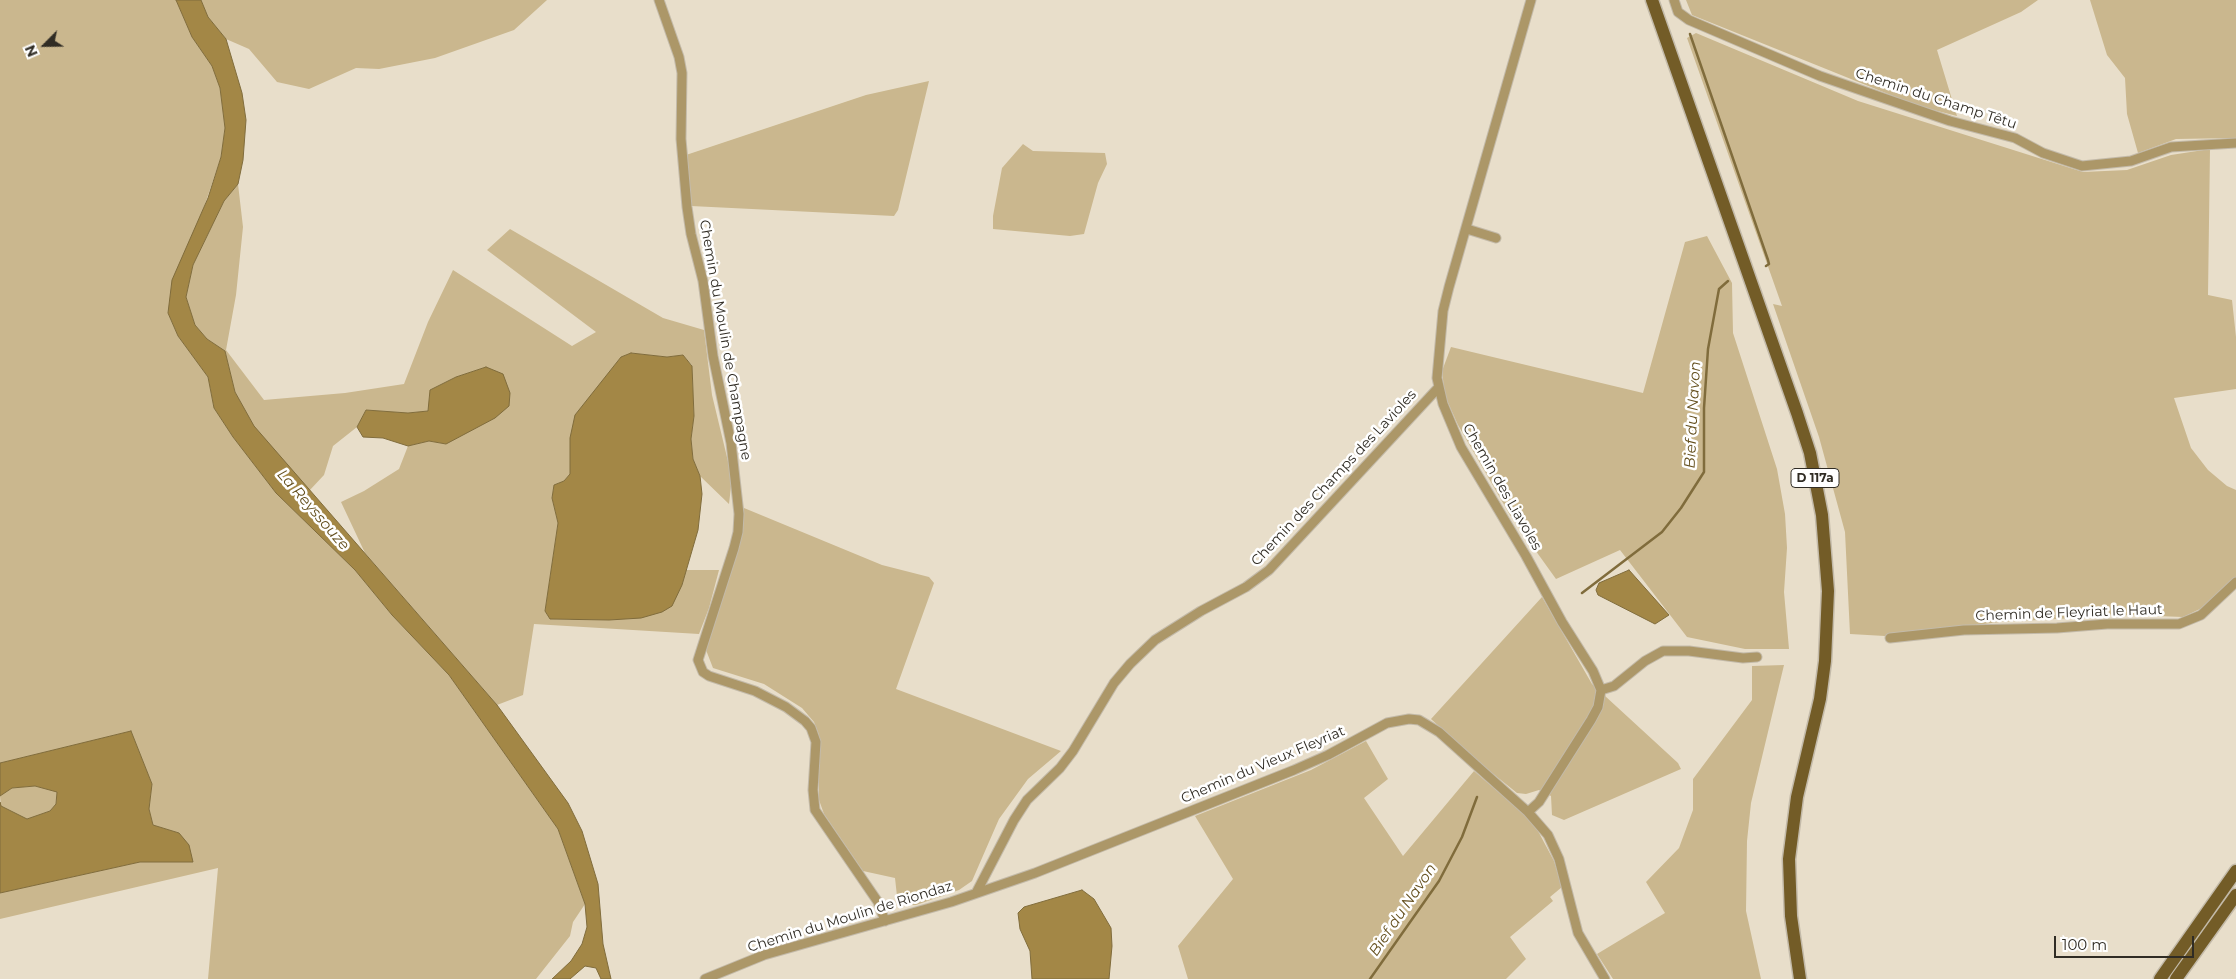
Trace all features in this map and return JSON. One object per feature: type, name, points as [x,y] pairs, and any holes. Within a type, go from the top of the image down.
[{"type":"main road","name":"D 117a","points":[[1652,0],[1797,413],[1810,453],[1822,515],[1828,591],[1825,662],[1820,699],[1797,796],[1789,859],[1791,916],[1800,979]]},
{"type":"main road","points":[[2160,979],[2236,871]]},
{"type":"main road","points":[[2176,979],[2236,895]]},
{"type":"street","name":"Chemin du Moulin de Champagne","points":[[659,0],[679,57],[682,72],[681,139],[686,199],[691,234],[703,280],[713,356],[731,443],[739,514],[738,532],[734,548],[698,660],[703,672],[709,676],[755,691],[786,707],[805,721],[811,728],[816,742],[813,790],[815,810],[878,902],[885,921]]},
{"type":"street","name":"Chemin des Liavoles","points":[[1532,0],[1443,311],[1438,362],[1438,388],[1450,423],[1461,447],[1593,672],[1601,690]]},
{"type":"street","name":"Chemin du Champ Têtu","points":[[1674,0],[1678,12],[1689,20],[1820,76],[1950,121],[2014,138],[2043,153],[2082,166],[2131,161],[2171,147],[2236,143]]},
{"type":"street","points":[[1466,229],[1496,238]]},
{"type":"street","name":"Chemin des Champs des Lavioles","points":[[976,893],[1014,820],[1027,800],[1060,768],[1074,751],[1114,683],[1130,664],[1155,640],[1201,611],[1246,587],[1268,570],[1438,388]]},
{"type":"street","name":"Chemin de Fleyriat le Haut","points":[[1890,638],[1964,630],[2057,628],[2107,624],[2179,624],[2201,614],[2236,582]]},
{"type":"street","points":[[1528,812],[1539,802],[1591,720],[1598,707],[1601,690],[1614,686],[1646,661],[1663,651],[1689,651],[1744,658],[1757,657]]},
{"type":"street","name":"Chemin du Vieux Fleyriat","points":[[976,893],[1035,873],[1294,770],[1328,755],[1387,723],[1398,720],[1419,720],[1430,725],[1528,812],[1548,835],[1554,846],[1578,933],[1605,979]]},
{"type":"street","name":"Chemin du Moulin de Riondaz","points":[[705,979],[764,955],[976,893]]},
{"type":"shaded area","points":[[0,0],[176,0],[192,37],[212,66],[220,88],[225,128],[221,157],[168,313],[178,336],[208,377],[214,408],[233,437],[276,493],[355,570],[392,615],[449,675],[558,829],[585,904],[573,922],[570,936],[536,979],[208,979],[218,868],[0,919],[0,893],[140,862],[193,861],[179,833],[153,825],[149,809],[152,784],[131,731],[0,763]]},
{"type":"shaded area","points":[[201,0],[547,0],[514,30],[435,58],[379,69],[356,68],[309,89],[277,82],[249,49],[226,39],[208,17]]},
{"type":"shaded area","points":[[1686,0],[2038,0],[2021,12],[1937,50],[1957,116],[1918,106],[1692,15]]},
{"type":"shaded area","points":[[2090,0],[2236,0],[2236,138],[2176,139],[2138,153],[2127,114],[2125,78],[2107,55]]},
{"type":"shaded area","points":[[1696,33],[1858,101],[2083,172],[2127,170],[2171,155],[2210,149],[2208,295],[2232,300],[2236,337],[2236,389],[2174,398],[2191,448],[2208,470],[2227,486],[2236,490],[2236,577],[2220,593],[2202,608],[2183,617],[2131,615],[2000,622],[1885,636],[1850,634],[1845,532],[1819,437],[1773,304],[1782,306],[1687,38]]},
{"type":"shaded area","points":[[929,81],[898,210],[894,216],[691,206],[686,155],[866,95]]},
{"type":"shaded area","points":[[1023,144],[1033,151],[1105,153],[1107,164],[1098,183],[1084,234],[1070,236],[993,229],[993,216],[1002,168]]},
{"type":"shaded area","points":[[238,184],[243,227],[236,295],[226,350],[264,400],[345,393],[404,384],[428,322],[453,270],[572,346],[596,332],[487,250],[510,229],[663,318],[704,330],[712,395],[732,478],[729,504],[700,476],[693,459],[691,439],[694,416],[692,365],[683,355],[667,357],[631,353],[621,357],[612,369],[570,474],[564,481],[554,485],[552,498],[558,523],[545,611],[550,619],[569,620],[682,585],[686,570],[719,570],[709,608],[699,634],[534,624],[523,695],[497,705],[365,553],[341,502],[364,491],[399,469],[408,446],[429,441],[446,444],[486,367],[456,377],[430,390],[429,411],[408,413],[366,410],[357,427],[333,446],[324,475],[309,491],[253,426],[235,392],[225,351],[207,339],[195,325],[186,297],[193,265],[224,201]]},
{"type":"shaded area","points":[[1707,236],[1732,283],[1733,333],[1777,469],[1785,514],[1787,548],[1784,592],[1789,649],[1745,649],[1687,637],[1620,550],[1556,579],[1510,515],[1458,425],[1445,396],[1442,371],[1451,347],[1643,393],[1685,242]]},
{"type":"shaded area","points":[[744,508],[882,565],[929,577],[934,583],[896,689],[1061,751],[1028,779],[999,819],[972,881],[959,890],[916,905],[898,905],[895,878],[863,871],[824,814],[819,800],[819,735],[814,722],[802,708],[764,684],[713,668],[706,650],[740,543]]},
{"type":"shaded area","points":[[1542,597],[1592,684],[1678,763],[1681,769],[1564,820],[1552,815],[1551,796],[1539,790],[1526,794],[1517,793],[1476,760],[1431,719]]},
{"type":"shaded area","points":[[1784,665],[1751,803],[1747,841],[1746,911],[1761,979],[1613,979],[1597,954],[1665,913],[1646,882],[1679,848],[1693,810],[1693,779],[1752,700],[1752,666]]},
{"type":"shaded area","points":[[1366,741],[1388,779],[1364,798],[1403,856],[1474,771],[1525,815],[1538,831],[1554,861],[1562,887],[1550,897],[1553,901],[1510,937],[1526,959],[1506,979],[1188,979],[1178,946],[1233,879],[1195,816],[1311,770]]},
{"type":"shaded area","points":[[35,786],[57,791],[56,804],[50,811],[27,819],[1,806],[0,796],[12,788]]},
{"type":"water","name":"La Reyssouze","points":[[176,0],[201,0],[208,17],[226,39],[242,93],[246,120],[243,160],[238,184],[224,201],[193,265],[186,297],[195,325],[207,339],[225,351],[235,392],[254,426],[497,705],[568,803],[582,831],[598,884],[603,944],[611,979],[601,979],[596,968],[585,966],[570,979],[552,979],[571,961],[582,944],[587,927],[585,904],[558,829],[449,675],[392,615],[355,570],[276,493],[233,437],[214,408],[208,377],[178,336],[168,313],[172,280],[208,198],[221,157],[225,128],[220,88],[212,66],[192,37]]},
{"type":"water","points":[[631,353],[667,357],[683,355],[692,366],[694,416],[691,439],[693,459],[700,476],[702,494],[698,530],[682,585],[672,606],[662,612],[641,618],[609,620],[550,619],[545,611],[558,523],[552,498],[554,485],[564,481],[570,474],[570,438],[575,415],[621,357]]},
{"type":"water","points":[[486,367],[503,374],[510,393],[509,406],[495,418],[446,444],[429,441],[408,446],[383,438],[363,437],[357,427],[366,410],[408,413],[428,411],[430,390],[456,377]]},
{"type":"water","points":[[1629,570],[1669,615],[1655,624],[1598,595],[1596,590],[1599,583]]},
{"type":"water","points":[[131,731],[152,784],[149,809],[153,825],[179,833],[189,845],[193,862],[140,862],[0,893],[0,802],[1,806],[27,819],[50,811],[56,804],[57,792],[35,786],[12,788],[0,796],[0,763]]},
{"type":"water","points":[[1082,890],[1094,899],[1111,928],[1112,946],[1109,979],[1032,979],[1030,951],[1020,929],[1018,913],[1024,907]]},
{"type":"waterway","name":"Bief du Navon","points":[[1690,34],[1768,260],[1769,264],[1766,266]]},
{"type":"waterway","name":"Bief du Navon","points":[[1582,593],[1662,532],[1681,508],[1704,472],[1704,408],[1708,349],[1719,289],[1728,281]]},
{"type":"waterway","name":"Bief du Navon","points":[[1370,979],[1439,881],[1462,837],[1477,797]]}]
